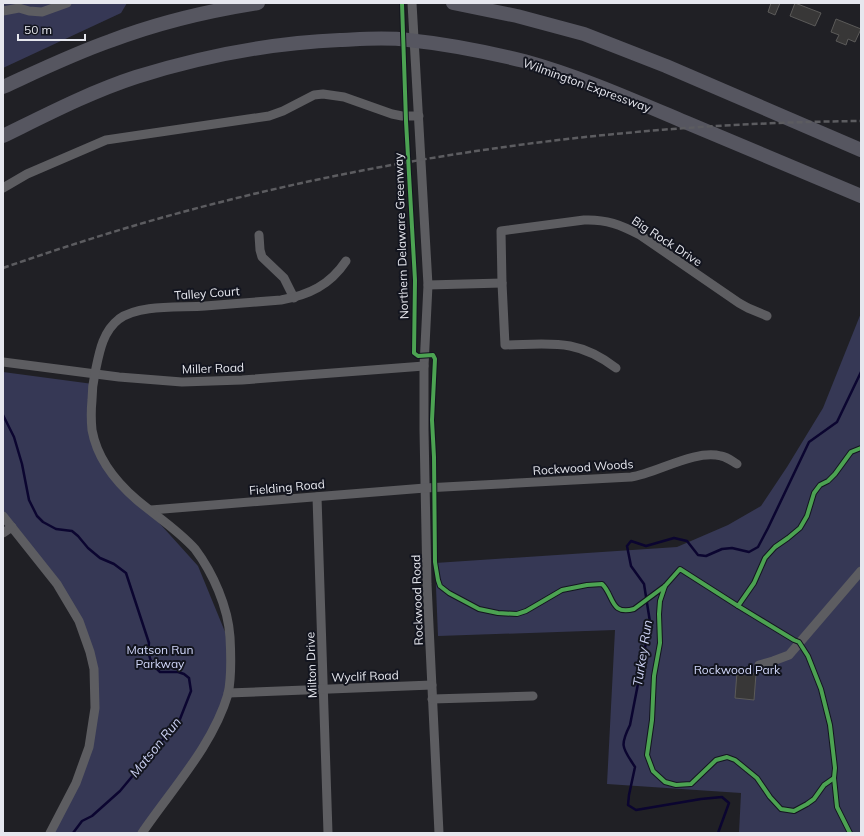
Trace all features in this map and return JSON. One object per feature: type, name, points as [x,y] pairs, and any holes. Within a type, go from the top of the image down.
[{"type":"highway","points":[[3,87],[51,65],[116,39],[157,25],[225,8],[258,3]]},
{"type":"highway","points":[[453,3],[518,16],[584,34],[666,66],[861,150]]},
{"type":"highway","name":"Wilmington Expressway","points":[[3,136],[121,83],[204,58],[247,49],[293,43],[375,38],[407,40],[446,45],[540,66],[634,100],[861,196]]},
{"type":"street","points":[[3,11],[19,8],[29,11],[42,12],[67,3]]},
{"type":"street","name":"Rockwood Road","points":[[412,3],[428,285],[424,366],[425,488],[432,699],[439,833]]},
{"type":"street","points":[[3,188],[27,174],[106,140],[269,116],[283,111],[314,95],[323,94],[344,97],[392,114],[402,116],[419,116]]},
{"type":"street","name":"Big Rock Drive","points":[[502,283],[501,231],[597,219],[609,221],[629,229],[739,303],[768,316]]},
{"type":"street","points":[[259,235],[262,257],[284,278],[294,298]]},
{"type":"street","name":"Talley Court","points":[[142,833],[206,742],[215,726],[228,693],[230,670],[230,634],[214,579],[194,549],[118,482],[106,464],[96,443],[92,431],[91,418],[93,384],[103,339],[116,322],[129,314],[155,309],[281,300],[294,298],[313,292],[335,274],[346,261]]},
{"type":"street","points":[[428,285],[502,283],[505,345],[559,344],[574,346],[596,354],[616,368]]},
{"type":"street","name":"Miller Road","points":[[3,362],[149,380],[189,382],[257,379],[424,366]]},
{"type":"street","name":"Rockwood Woods","points":[[425,488],[630,477],[645,474],[668,465],[705,455],[720,456],[737,464]]},
{"type":"street","name":"Fielding Road","points":[[151,510],[425,488]]},
{"type":"street","name":"Milton Drive","points":[[317,497],[328,833]]},
{"type":"street","points":[[3,516],[57,584],[85,634],[94,669],[95,708],[89,747],[76,783],[50,833]]},
{"type":"street","points":[[3,532],[12,527]]},
{"type":"street","points":[[759,665],[789,655],[861,571]]},
{"type":"street","name":"Wyclif Road","points":[[228,693],[432,685]]},
{"type":"street","points":[[432,699],[533,696]]},
{"type":"green space","points":[[3,3],[127,3],[121,13],[3,68]]},
{"type":"green space","name":"Rockwood Park","points":[[861,313],[861,833],[739,833],[741,793],[607,784],[615,630],[438,636],[435,563],[677,547],[728,525],[761,506],[823,408]]},
{"type":"green space","name":"Matson Run Parkway","points":[[3,372],[93,384],[91,419],[106,464],[198,566],[230,644],[228,693],[206,742],[142,833],[50,833],[83,765],[95,691],[79,621],[3,515]]},
{"type":"building","points":[[771,3],[780,3],[775,15],[768,12]]},
{"type":"building","points":[[795,3],[821,13],[815,26],[790,16]]},
{"type":"building","points":[[836,19],[861,29],[855,42],[848,39],[846,45],[836,41],[839,35],[831,32]]},
{"type":"building","points":[[737,672],[756,674],[754,700],[735,698]]},
{"type":"waterway","name":"Turkey Run","points":[[718,833],[729,803],[722,797],[636,810],[628,805],[635,767],[625,751],[624,738],[630,725],[650,622],[644,584],[631,566],[627,546],[631,541],[646,546],[674,538],[687,541],[698,555],[706,556],[722,549],[732,548],[749,552],[758,547],[809,442],[837,422],[861,372]]},
{"type":"waterway","name":"Matson Run","points":[[3,415],[14,437],[22,464],[29,500],[37,516],[43,522],[56,529],[72,531],[100,558],[114,564],[126,573],[149,643],[149,656],[152,663],[160,672],[178,672],[189,678],[191,691],[180,719],[120,791],[92,816],[82,821],[73,833]]},
{"type":"railway","points":[[3,268],[107,234],[213,204],[292,185],[453,155],[534,143],[697,127],[861,121]]},
{"type":"cycle path","name":"Northern Delaware Greenway","points":[[402,3],[406,121],[415,280],[414,353],[418,356],[433,355],[435,359],[432,420],[434,457],[435,562],[440,586],[449,593],[479,609],[498,613],[517,614],[526,611],[562,590],[587,585],[602,584],[616,607],[621,610],[626,610],[634,609],[665,586],[680,569],[738,606],[754,583],[765,558],[775,547],[800,528],[807,516],[814,493],[820,485],[828,481],[835,474],[851,452],[861,448]]},
{"type":"cycle path","points":[[665,586],[660,601],[660,643],[654,676],[652,720],[647,755],[653,771],[665,782],[676,785],[691,784],[716,760],[727,757],[735,760],[757,778],[770,797],[781,809],[794,811],[814,799],[824,785],[834,778]]},
{"type":"cycle path","points":[[738,606],[799,642],[808,656],[821,689],[830,725],[835,768],[834,778],[837,807],[850,833]]}]
